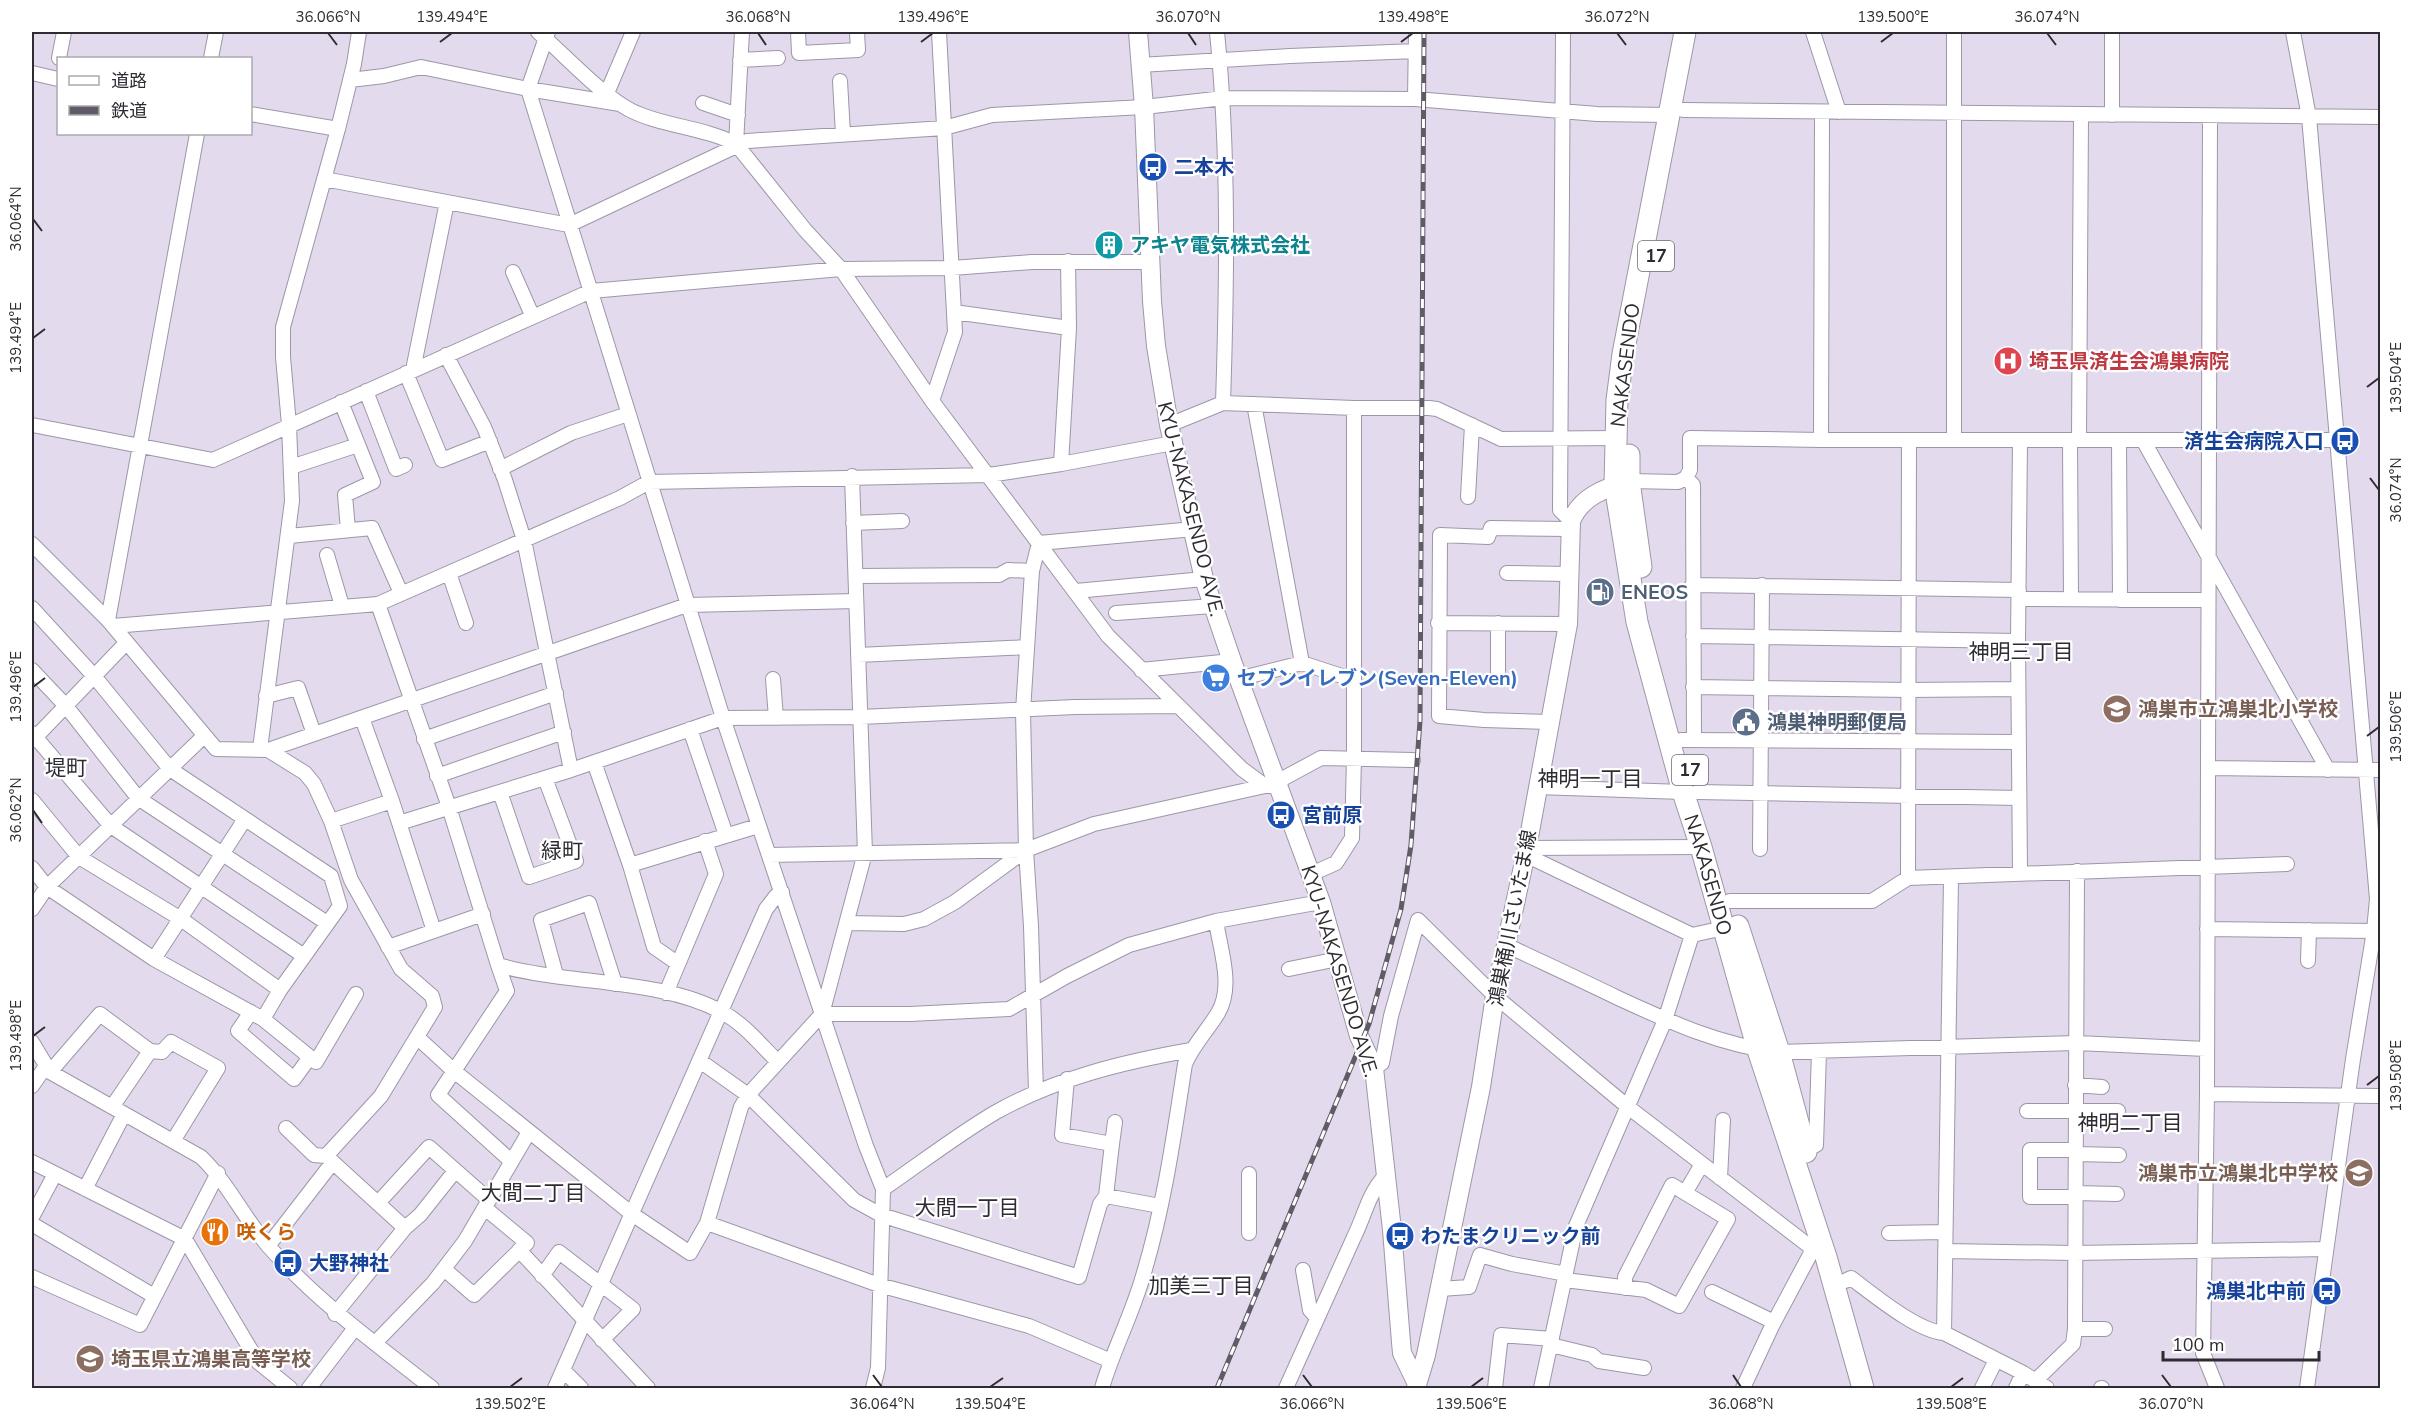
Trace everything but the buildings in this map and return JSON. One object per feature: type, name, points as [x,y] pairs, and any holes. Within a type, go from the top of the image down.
[{"type":"highway","name":"NAKASENDO","points":[[1685,32],[1676,113],[1634,374],[1622,483],[1659,665],[1687,740],[1690,792],[1701,847],[1724,928],[1805,1150],[1876,1389]]},
{"type":"highway","name":"NAKASENDO","points":[[1698,32],[1676,113],[1623,354],[1617,400],[1616,438],[1637,622],[1690,792],[1730,901],[1819,1253],[1863,1389]]},
{"type":"main road","name":"KYU-NAKASENDO AVE.","points":[[1138,32],[1156,346],[1171,434],[1204,579],[1271,786],[1311,874],[1359,1036],[1374,1068],[1402,1353],[1416,1386]]},
{"type":"main road","points":[[1570,525],[1574,513],[1590,496],[1622,483]]},
{"type":"main road","name":"鴻巣桶川さいたま線","points":[[1416,1386],[1426,1355],[1481,1087],[1495,996],[1527,848],[1568,624],[1570,525]]},
{"type":"street","points":[[60,57],[64,32]]},
{"type":"street","points":[[211,57],[216,32]]},
{"type":"street","points":[[264,750],[267,696],[292,501],[283,327],[338,129],[350,80],[358,32]]},
{"type":"street","points":[[607,93],[633,32]]},
{"type":"street","points":[[736,144],[742,32]]},
{"type":"street","points":[[798,32],[799,53],[858,50],[857,32]]},
{"type":"street","points":[[932,401],[955,333],[939,32]]},
{"type":"street","points":[[1217,32],[1224,98],[1223,402]]},
{"type":"street","points":[[1415,99],[1416,32]]},
{"type":"street","points":[[1563,32],[1560,510],[1570,525]]},
{"type":"street","points":[[1814,32],[1839,112]]},
{"type":"street","points":[[1954,32],[1954,440]]},
{"type":"street","points":[[2112,32],[2112,115]]},
{"type":"street","points":[[2293,32],[2309,117],[2338,440],[2374,770],[2377,899],[2307,1389]]},
{"type":"street","points":[[873,1389],[878,1368],[883,1189],[866,1146],[723,718],[528,89],[544,34],[607,93],[632,111],[720,135],[736,144],[805,230],[841,269],[932,401],[1108,636],[1242,769],[1271,786]]},
{"type":"street","points":[[1140,65],[1416,51]]},
{"type":"street","points":[[740,60],[778,58]]},
{"type":"street","points":[[350,80],[384,76],[421,66],[528,89],[622,105]]},
{"type":"street","points":[[32,73],[57,78]]},
{"type":"street","points":[[840,81],[843,134]]},
{"type":"street","points":[[324,179],[569,225],[736,144],[747,141],[944,128],[992,115],[1144,107],[1224,98],[1415,99],[1597,114],[1839,112],[2380,117]]},
{"type":"street","points":[[703,103],[738,115]]},
{"type":"street","points":[[1821,440],[1822,112]]},
{"type":"street","points":[[252,114],[338,129]]},
{"type":"street","points":[[2071,599],[2081,115]]},
{"type":"street","points":[[2210,116],[2208,867],[2203,1353],[2217,1389]]},
{"type":"street","points":[[111,623],[197,135]]},
{"type":"street","points":[[447,202],[410,372],[442,460],[490,441]]},
{"type":"street","points":[[1061,464],[1069,328],[1068,261]]},
{"type":"street","points":[[32,425],[213,460],[532,315],[591,291],[841,269],[952,268],[1068,261],[1150,261]]},
{"type":"street","points":[[513,272],[532,315]]},
{"type":"street","points":[[954,312],[1069,328]]},
{"type":"street","points":[[446,355],[490,441],[524,540],[571,770]]},
{"type":"street","points":[[366,391],[396,468],[405,465]]},
{"type":"street","points":[[341,402],[373,482],[345,495],[348,530]]},
{"type":"street","points":[[111,623],[378,604],[620,498],[649,482],[852,476],[989,475],[1061,464],[1171,434],[1223,402],[1437,409],[1501,439],[1616,438]]},
{"type":"street","points":[[1254,404],[1302,663]]},
{"type":"street","points":[[1311,874],[1336,863],[1352,838],[1354,758],[1353,408]]},
{"type":"street","points":[[500,469],[571,433],[628,414]]},
{"type":"street","points":[[1468,497],[1472,424]]},
{"type":"street","points":[[1622,483],[1678,482],[1686,478],[1690,470],[1690,438],[2338,440]]},
{"type":"street","points":[[1908,878],[1909,440]]},
{"type":"street","points":[[2020,440],[2018,641],[2020,873]]},
{"type":"street","points":[[2120,440],[2120,600]]},
{"type":"street","points":[[2143,440],[2328,770]]},
{"type":"street","points":[[291,467],[358,444]]},
{"type":"street","points":[[417,1037],[454,1071],[632,1214],[690,1253],[707,1223],[741,1107],[748,1095],[777,1061],[822,1014],[865,853],[852,476]]},
{"type":"street","points":[[1686,478],[1693,485],[1693,687],[1687,740],[2018,742]]},
{"type":"street","points":[[853,523],[902,521]]},
{"type":"street","points":[[1549,722],[1439,716],[1440,535],[1488,537],[1491,528],[1570,525]]},
{"type":"street","points":[[289,536],[372,528],[401,593]]},
{"type":"street","points":[[1039,543],[1194,529]]},
{"type":"street","points":[[1036,1092],[1023,711],[1032,572],[1039,543]]},
{"type":"street","points":[[32,544],[111,623],[216,749],[264,750],[687,604],[856,601]]},
{"type":"street","points":[[327,555],[342,606]]},
{"type":"street","points":[[856,576],[999,575],[1008,570],[1032,572]]},
{"type":"street","points":[[449,573],[466,623]]},
{"type":"street","points":[[1507,573],[1569,574]]},
{"type":"street","points":[[1076,591],[1204,579]]},
{"type":"street","points":[[1692,585],[1909,588],[2071,599],[2208,600]]},
{"type":"street","points":[[1760,849],[1759,741],[1762,585]]},
{"type":"street","points":[[378,604],[410,701],[449,807],[507,991],[438,1095],[511,1161]]},
{"type":"street","points":[[1116,612],[1213,606]]},
{"type":"street","points":[[32,608],[94,676],[170,769],[330,876],[340,906],[280,990],[257,1016],[238,1031],[294,1078],[310,1057]]},
{"type":"street","points":[[1438,623],[1568,624]]},
{"type":"street","points":[[1498,623],[1498,678]]},
{"type":"street","points":[[1693,636],[2018,641]]},
{"type":"street","points":[[126,643],[33,737],[111,826],[304,956]]},
{"type":"street","points":[[858,655],[1027,647]]},
{"type":"street","points":[[1141,670],[1232,661]]},
{"type":"street","points":[[1238,679],[1302,663],[1354,680]]},
{"type":"street","points":[[32,669],[66,706],[138,798],[327,923]]},
{"type":"street","points":[[773,679],[776,718]]},
{"type":"street","points":[[1693,687],[2018,689]]},
{"type":"street","points":[[267,696],[298,688],[314,734]]},
{"type":"street","points":[[424,739],[556,693]]},
{"type":"street","points":[[399,823],[571,770],[723,718],[860,717],[1075,707],[1177,706]]},
{"type":"street","points":[[362,718],[392,801],[434,931]]},
{"type":"street","points":[[690,729],[726,835]]},
{"type":"street","points":[[437,776],[564,732]]},
{"type":"street","points":[[32,909],[48,887],[204,736]]},
{"type":"street","points":[[264,750],[305,773],[314,784],[331,821],[351,880],[401,969],[432,996],[435,1007],[381,1096],[330,1159],[268,1246]]},
{"type":"street","points":[[848,923],[903,924],[924,919],[956,902],[1026,850],[1094,824],[1271,786],[1321,758],[1413,760]]},
{"type":"street","points":[[594,762],[630,865],[654,947],[677,963]]},
{"type":"street","points":[[2208,768],[2374,770]]},
{"type":"street","points":[[500,792],[529,877],[576,861],[545,778]]},
{"type":"street","points":[[1537,787],[1760,794],[2019,798]]},
{"type":"street","points":[[32,800],[79,857],[181,919],[280,990]]},
{"type":"street","points":[[331,821],[392,801]]},
{"type":"street","points":[[154,959],[246,819]]},
{"type":"street","points":[[630,865],[758,826]]},
{"type":"street","points":[[666,993],[716,874],[705,842]]},
{"type":"street","points":[[1527,848],[1701,847]]},
{"type":"street","points":[[1527,848],[1536,860],[1692,935],[1724,928]]},
{"type":"street","points":[[769,855],[1026,850]]},
{"type":"street","points":[[1730,901],[1872,902],[1908,878],[2287,864]]},
{"type":"street","points":[[32,868],[48,887],[154,959],[257,1016],[316,1062],[356,993]]},
{"type":"street","points":[[2016,1389],[2073,1344],[2075,1329],[2077,871]]},
{"type":"street","points":[[1944,1333],[1951,878]]},
{"type":"street","points":[[555,1389],[766,909],[776,896],[783,892]]},
{"type":"street","points":[[822,1014],[910,1014],[1009,1009],[1033,994],[1129,945],[1216,921],[1321,902]]},
{"type":"street","points":[[556,975],[541,920],[589,903],[615,984]]},
{"type":"street","points":[[388,947],[483,914]]},
{"type":"street","points":[[1374,1068],[1382,1063],[1391,1016],[1418,920],[1495,996],[1628,1107],[1819,1253],[1774,1322],[1749,1387]]},
{"type":"street","points":[[1102,1389],[1144,1275],[1160,1206],[1185,1064],[1191,1050],[1219,1011],[1225,995],[1224,962],[1216,921]]},
{"type":"street","points":[[2207,929],[2374,931]]},
{"type":"street","points":[[2308,961],[2309,930]]},
{"type":"street","points":[[1542,1388],[1576,1226],[1665,1020],[1692,935]]},
{"type":"street","points":[[1506,945],[1665,1020],[1716,1039],[1768,1051],[1947,1049],[2077,1043],[2206,1049]]},
{"type":"street","points":[[1289,969],[1338,959]]},
{"type":"street","points":[[498,965],[687,998],[721,1012],[739,1023],[777,1061]]},
{"type":"street","points":[[32,1086],[100,1014],[150,1051],[162,1052],[171,1042],[218,1068],[173,1141]]},
{"type":"street","points":[[32,1042],[48,1069],[201,1157],[218,1173],[268,1246],[303,1284],[335,1314],[432,1389]]},
{"type":"street","points":[[883,1189],[995,1113],[1036,1092],[1067,1079],[1123,1064],[1191,1050]]},
{"type":"street","points":[[112,1107],[150,1051]]},
{"type":"street","points":[[1805,1150],[1816,1145],[1819,1051]]},
{"type":"street","points":[[700,1061],[748,1095],[854,1200],[881,1215],[1079,1277],[1100,1204],[1106,1196],[1115,1122]]},
{"type":"street","points":[[1067,1079],[1062,1135],[1112,1144]]},
{"type":"street","points":[[2075,1085],[2102,1087]]},
{"type":"street","points":[[2206,1094],[2380,1096]]},
{"type":"street","points":[[2027,1111],[2118,1111]]},
{"type":"street","points":[[85,1189],[124,1114]]},
{"type":"street","points":[[1720,1178],[1723,1120]]},
{"type":"street","points":[[286,1128],[314,1155],[330,1159],[405,1228]]},
{"type":"street","points":[[375,1343],[444,1269],[465,1241],[530,1132]]},
{"type":"street","points":[[378,1203],[429,1147],[527,1243],[474,1295],[444,1269]]},
{"type":"street","points":[[2117,1194],[2030,1197],[2030,1150],[2119,1155]]},
{"type":"street","points":[[32,1162],[185,1239],[258,1362],[290,1389]]},
{"type":"street","points":[[1685,1193],[1702,1164]]},
{"type":"street","points":[[335,1314],[455,1171]]},
{"type":"street","points":[[32,1277],[140,1324],[218,1173]]},
{"type":"street","points":[[32,1217],[55,1174]]},
{"type":"street","points":[[1249,1174],[1249,1233]]},
{"type":"street","points":[[1286,1389],[1358,1229],[1368,1199],[1385,1176]]},
{"type":"street","points":[[1440,1289],[1469,1287],[1480,1255],[1565,1277],[1625,1288],[1646,1290],[1679,1306],[1728,1220],[1672,1185],[1625,1277],[1625,1288]]},
{"type":"street","points":[[1106,1196],[1160,1206]]},
{"type":"street","points":[[707,1223],[879,1285],[1029,1326],[1111,1361]]},
{"type":"street","points":[[32,1224],[154,1296]]},
{"type":"street","points":[[1889,1233],[1945,1232]]},
{"type":"street","points":[[1945,1251],[2074,1253],[2326,1249]]},
{"type":"street","points":[[519,1250],[648,1389]]},
{"type":"street","points":[[542,1276],[559,1252],[633,1309],[602,1340]]},
{"type":"street","points":[[1303,1270],[1310,1310],[1317,1318]]},
{"type":"street","points":[[1845,1281],[1851,1278],[1893,1309],[2029,1377],[2047,1389]]},
{"type":"street","points":[[1712,1292],[1774,1322]]},
{"type":"street","points":[[309,1389],[355,1328]]},
{"type":"street","points":[[2075,1329],[2105,1329]]},
{"type":"street","points":[[1495,1389],[1502,1335],[1551,1342],[1592,1355],[1599,1361],[1644,1368]]},
{"type":"street","points":[[1982,1389],[1996,1360]]},
{"type":"street","points":[[563,1370],[581,1389]]},
{"type":"railway","points":[[1217,1388],[1369,1024],[1401,909],[1411,845],[1420,721],[1424,32]]},
{"type":"place","name":"二本木","points":[[1153,167]]},
{"type":"place","name":"アキヤ電気株式会社","points":[[1109,245]]},
{"type":"place","name":"埼玉県済生会鴻巣病院","points":[[2008,361]]},
{"type":"place","name":"済生会病院入口","points":[[2345,441]]},
{"type":"place","name":"ENEOS","points":[[1600,592]]},
{"type":"place","name":"セブンイレブン(Seven-Eleven)","points":[[1216,678]]},
{"type":"place","name":"鴻巣市立鴻巣北小学校","points":[[2117,709]]},
{"type":"place","name":"鴻巣神明郵便局","points":[[1746,722]]},
{"type":"place","name":"宮前原","points":[[1281,815]]},
{"type":"place","name":"鴻巣市立鴻巣北中学校","points":[[2359,1173]]},
{"type":"place","name":"咲くら","points":[[215,1232]]},
{"type":"place","name":"わたまクリニック前","points":[[1400,1236]]},
{"type":"place","name":"大野神社","points":[[288,1263]]},
{"type":"place","name":"鴻巣北中前","points":[[2327,1291]]},
{"type":"place","name":"埼玉県立鴻巣高等学校","points":[[90,1359]]},
{"type":"district","name":"神明三丁目","points":[[2021,652]]},
{"type":"district","name":"堤町","points":[[66,768]]},
{"type":"district","name":"神明一丁目","points":[[1590,779]]},
{"type":"district","name":"緑町","points":[[562,851]]},
{"type":"district","name":"神明二丁目","points":[[2130,1123]]},
{"type":"district","name":"大間二丁目","points":[[533,1193]]},
{"type":"district","name":"大間一丁目","points":[[967,1208]]},
{"type":"district","name":"加美三丁目","points":[[1201,1286]]}]
